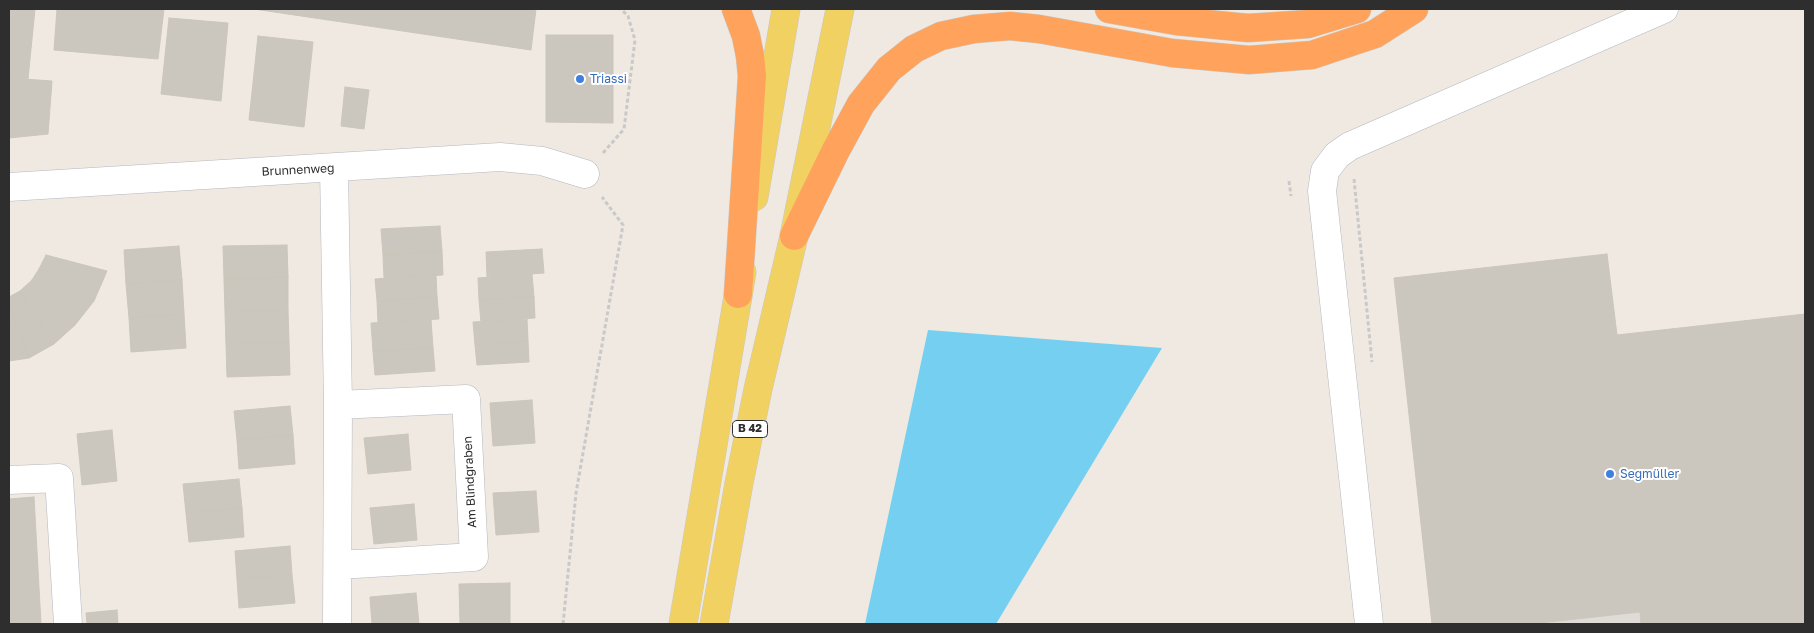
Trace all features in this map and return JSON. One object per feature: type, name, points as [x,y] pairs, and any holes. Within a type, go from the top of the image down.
[{"type":"highway","points":[[736,9],[746,36],[752,76],[738,294]]},
{"type":"highway","points":[[1109,9],[1176,21],[1248,28],[1308,24],[1357,9]]},
{"type":"highway","points":[[794,236],[836,150],[862,104],[889,69],[914,49],[941,36],[974,29],[1010,26],[1039,29],[1172,53],[1249,60],[1312,55],[1375,34],[1414,9]]},
{"type":"main road","name":"B 42","points":[[683,624],[786,9]]},
{"type":"main road","name":"B 42","points":[[714,624],[758,389],[794,236],[840,9]]},
{"type":"street","points":[[1369,624],[1322,191],[1325,171],[1337,155],[1350,146],[1664,9]]},
{"type":"street","name":"Brunnenweg","points":[[9,187],[500,157],[542,161],[585,174]]},
{"type":"street","points":[[334,168],[338,405],[337,624]]},
{"type":"street","name":"Am Blindgraben","points":[[338,405],[466,399],[474,557],[338,565]]},
{"type":"street","points":[[9,480],[59,478],[68,624]]},
{"type":"path","points":[[563,624],[576,494],[623,225],[585,174],[624,129],[635,40],[628,16],[621,9]]},
{"type":"shaded area","points":[[1640,612],[1641,624],[1530,624]]},
{"type":"water","points":[[928,330],[1162,348],[996,624],[865,624]]},
{"type":"building","points":[[9,9],[35,9],[28,79],[9,78]]},
{"type":"building","points":[[57,9],[164,9],[158,59],[54,50]]},
{"type":"building","points":[[254,9],[536,9],[531,50]]},
{"type":"building","points":[[169,18],[228,23],[221,101],[161,94]]},
{"type":"building","name":"Triassi","points":[[546,35],[613,35],[613,123],[546,122]]},
{"type":"building","points":[[258,36],[313,42],[304,127],[249,120]]},
{"type":"building","points":[[9,78],[52,81],[48,134],[9,138]]},
{"type":"building","points":[[345,87],[369,90],[364,129],[341,126]]},
{"type":"building","points":[[440,226],[442,251],[383,255],[381,229]]},
{"type":"building","points":[[287,245],[288,277],[224,279],[223,246]]},
{"type":"building","points":[[179,246],[182,280],[126,284],[124,250]]},
{"type":"building","points":[[542,249],[544,273],[487,277],[486,252]]},
{"type":"building","points":[[442,251],[443,275],[384,278],[383,255]]},
{"type":"building","name":"Segmüller","points":[[1607,254],[1617,335],[1805,314],[1805,624],[1641,624],[1640,612],[1530,624],[1432,624],[1394,278]]},
{"type":"building","points":[[46,255],[107,271],[94,301],[39,269]]},
{"type":"building","points":[[39,269],[94,301],[75,325],[32,280]]},
{"type":"building","points":[[532,274],[534,297],[479,300],[478,278]]},
{"type":"building","points":[[436,275],[437,297],[377,301],[375,279]]},
{"type":"building","points":[[288,277],[288,310],[225,312],[224,279]]},
{"type":"building","points":[[32,280],[75,325],[54,344],[20,291]]},
{"type":"building","points":[[182,280],[184,314],[129,318],[126,284]]},
{"type":"building","points":[[20,291],[54,344],[29,358],[9,306],[9,297]]},
{"type":"building","points":[[437,297],[439,319],[378,323],[377,301]]},
{"type":"building","points":[[534,297],[535,318],[481,322],[479,300]]},
{"type":"building","points":[[9,306],[29,358],[9,361]]},
{"type":"building","points":[[288,310],[289,342],[226,344],[225,312]]},
{"type":"building","points":[[184,314],[186,348],[131,352],[129,318]]},
{"type":"building","points":[[527,319],[528,341],[475,345],[473,322]]},
{"type":"building","points":[[431,320],[433,348],[373,351],[371,323]]},
{"type":"building","points":[[528,341],[529,362],[477,365],[475,345]]},
{"type":"building","points":[[289,342],[290,375],[227,377],[226,344]]},
{"type":"building","points":[[433,348],[435,371],[375,375],[373,351]]},
{"type":"building","points":[[532,400],[535,443],[493,446],[490,403]]},
{"type":"building","points":[[290,406],[293,435],[237,440],[234,411]]},
{"type":"building","points":[[112,430],[117,481],[82,485],[77,434]]},
{"type":"building","points":[[408,434],[411,470],[368,474],[364,438]]},
{"type":"building","points":[[293,435],[295,464],[239,469],[237,440]]},
{"type":"building","points":[[239,479],[242,508],[186,513],[183,484]]},
{"type":"building","points":[[536,491],[539,532],[496,535],[493,493]]},
{"type":"building","points":[[34,497],[41,624],[9,624],[9,499]]},
{"type":"building","points":[[414,504],[417,540],[374,544],[370,508]]},
{"type":"building","points":[[242,508],[244,537],[189,542],[186,513]]},
{"type":"building","points":[[290,546],[292,575],[237,579],[235,551]]},
{"type":"building","points":[[292,575],[295,603],[239,608],[237,579]]},
{"type":"building","points":[[510,583],[510,624],[460,624],[459,584]]},
{"type":"building","points":[[416,593],[419,624],[372,624],[370,597]]},
{"type":"building","points":[[117,610],[118,624],[87,624],[86,613]]},
{"type":"place","name":"Triassi","points":[[580,79]]},
{"type":"place","name":"Segmüller","points":[[1610,474]]}]
